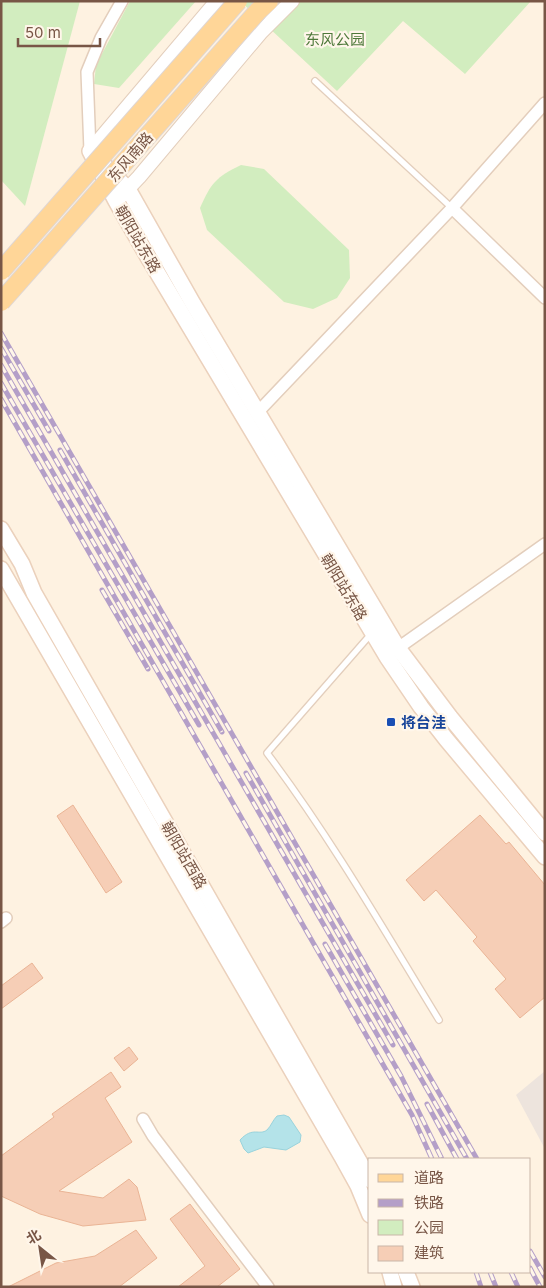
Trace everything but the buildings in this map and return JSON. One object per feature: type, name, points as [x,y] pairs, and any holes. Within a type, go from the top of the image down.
[{"type":"main road","name":"东风南路","points":[[1,271],[238,1]]},
{"type":"main road","name":"东风南路","points":[[1,302],[264,6]]},
{"type":"main road","name":"朝阳站东路","points":[[90,151],[128,189],[192,302],[398,648],[450,717],[545,833]]},
{"type":"main road","name":"朝阳站东路","points":[[90,151],[116,201],[372,632],[421,707],[545,857]]},
{"type":"main road","name":"朝阳站西路","points":[[1,529],[22,564],[34,594],[368,1177]]},
{"type":"main road","name":"朝阳站西路","points":[[1,569],[342,1157],[358,1186],[368,1210]]},
{"type":"main road","points":[[390,1273],[394,1287]]},
{"type":"main road","points":[[406,1273],[412,1287]]},
{"type":"street","points":[[90,151],[87,72],[101,38],[122,1]]},
{"type":"street","points":[[90,151],[217,1]]},
{"type":"street","points":[[116,201],[261,32],[292,1]]},
{"type":"street","points":[[257,412],[452,208],[545,103]]},
{"type":"street","points":[[452,208],[545,298]]},
{"type":"street","points":[[398,648],[545,544]]},
{"type":"street","points":[[143,1119],[153,1136],[265,1285]]},
{"type":"lane","points":[[315,81],[452,208]]},
{"type":"lane","points":[[372,632],[267,753],[296,791],[355,882],[439,1020]]},
{"type":"shaded area","points":[[545,1071],[545,1149],[516,1095]]},
{"type":"green space","points":[[1,1],[80,1],[25,206],[1,180]]},
{"type":"green space","points":[[130,1],[196,1],[119,88],[94,84],[96,65]]},
{"type":"green space","name":"东风公园","points":[[240,1],[531,1],[465,74],[403,21],[337,91]]},
{"type":"green space","points":[[241,165],[264,169],[349,250],[350,278],[337,298],[313,309],[284,302],[207,230],[200,208],[208,192],[220,177]]},
{"type":"water","points":[[284,1115],[289,1117],[301,1135],[300,1142],[286,1150],[264,1147],[248,1153],[244,1149],[240,1140],[252,1132],[264,1132],[277,1116]]},
{"type":"railway","points":[[1,333],[476,1158]]},
{"type":"railway","points":[[1,348],[49,431]]},
{"type":"railway","points":[[1,365],[393,1045]]},
{"type":"railway","points":[[1,383],[199,725]]},
{"type":"railway","points":[[1,399],[412,1115],[432,1158]]},
{"type":"railway","points":[[60,450],[222,732]]},
{"type":"railway","points":[[102,590],[148,669]]},
{"type":"railway","points":[[246,773],[466,1158]]},
{"type":"railway","points":[[325,944],[401,1076],[442,1158]]},
{"type":"railway","points":[[427,1104],[456,1158]]},
{"type":"railway","points":[[531,1253],[545,1277]]},
{"type":"railway","points":[[531,1270],[540,1287]]},
{"type":"railway","points":[[476,1273],[481,1287]]},
{"type":"railway","points":[[490,1273],[496,1287]]},
{"type":"railway","points":[[511,1273],[518,1287]]},
{"type":"place","name":"将台洼","points":[[391,722]]}]
